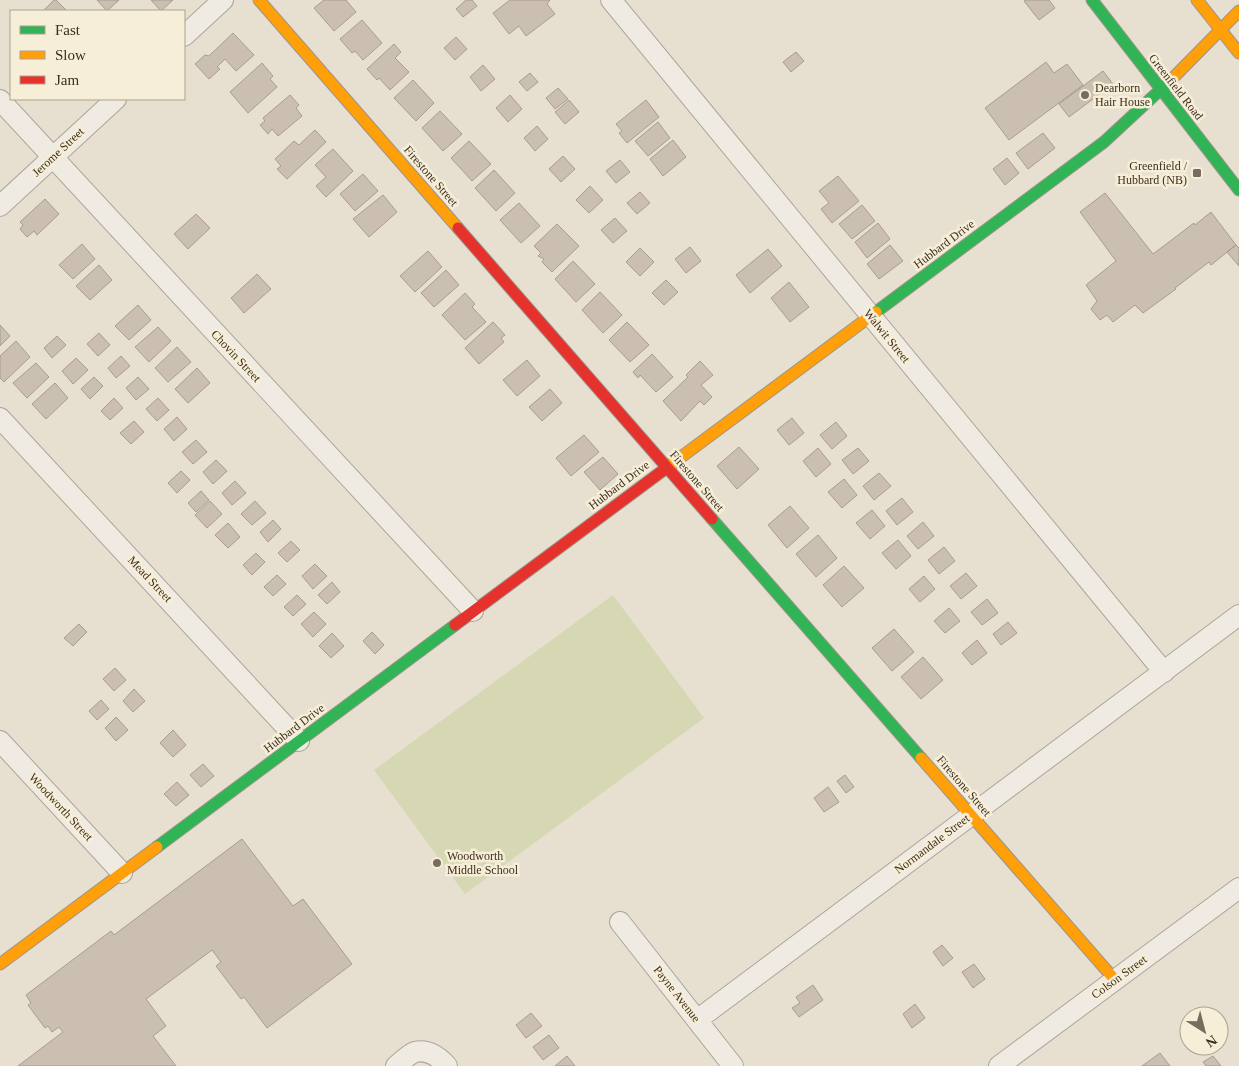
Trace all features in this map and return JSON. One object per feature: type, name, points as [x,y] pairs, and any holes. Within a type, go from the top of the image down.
[{"type":"street","points":[[185,35],[223,0]]},
{"type":"street","name":"Firestone Street","points":[[259,0],[1115,980]]},
{"type":"street","name":"Walwit Street","points":[[611,0],[1164,672]]},
{"type":"street","name":"Greenfield Road","points":[[1092,0],[1239,190]]},
{"type":"street","points":[[1198,0],[1239,53]]},
{"type":"street","name":"Hubbard Drive","points":[[0,964],[1104,142],[1239,11]]},
{"type":"street","name":"Chovin Street","points":[[0,100],[473,611]]},
{"type":"street","name":"Jerome Street","points":[[0,206],[115,100]]},
{"type":"street","name":"Mead Street","points":[[0,418],[299,741]]},
{"type":"street","name":"Normandale Street","points":[[697,1020],[1239,615]]},
{"type":"street","name":"Woodworth Street","points":[[0,741],[122,873]]},
{"type":"street","name":"Colson Street","points":[[999,1066],[1239,888]]},
{"type":"street","name":"Payne Avenue","points":[[620,922],[733,1066]]},
{"type":"street","points":[[396,1066],[416,1052],[436,1055],[447,1066]]},
{"type":"green space","points":[[613,595],[704,718],[465,894],[374,770]]},
{"type":"building","points":[[56,0],[66,10],[44,10]]},
{"type":"building","points":[[97,0],[119,0],[108,10]]},
{"type":"building","points":[[151,0],[173,0],[162,10]]},
{"type":"building","points":[[324,0],[346,0],[356,12],[334,31],[314,8]]},
{"type":"building","points":[[466,0],[472,0],[477,6],[463,17],[456,9]]},
{"type":"building","points":[[510,0],[550,0],[547,4],[555,14],[526,36],[519,26],[509,34],[493,13]]},
{"type":"building","points":[[1049,0],[1055,8],[1039,20],[1024,1]]},
{"type":"building","points":[[362,20],[382,43],[363,60],[355,51],[352,53],[340,39]]},
{"type":"building","points":[[233,33],[254,55],[236,71],[225,59],[217,67],[220,69],[209,79],[195,64],[205,55],[209,56]]},
{"type":"building","points":[[456,37],[467,49],[455,60],[444,48]]},
{"type":"building","points":[[394,44],[401,52],[395,58],[409,72],[390,90],[367,69]]},
{"type":"building","points":[[796,52],[804,61],[791,72],[783,62]]},
{"type":"building","points":[[1046,62],[1054,73],[1067,64],[1083,85],[1009,140],[985,108]]},
{"type":"building","points":[[262,63],[273,76],[270,79],[277,87],[248,113],[230,92]]},
{"type":"building","points":[[483,65],[495,79],[481,91],[470,77]]},
{"type":"building","name":"Dearborn Hair House","points":[[1103,71],[1113,84],[1069,117],[1059,104]]},
{"type":"building","points":[[530,73],[538,82],[527,91],[519,82]]},
{"type":"building","points":[[413,80],[434,103],[416,121],[394,98]]},
{"type":"building","points":[[558,88],[568,99],[555,109],[546,98]]},
{"type":"building","points":[[290,95],[299,105],[296,108],[302,116],[278,136],[272,129],[268,134],[260,125],[265,121],[263,118]]},
{"type":"building","points":[[510,95],[522,109],[508,122],[496,108]]},
{"type":"building","points":[[569,100],[579,112],[565,124],[555,112]]},
{"type":"building","points":[[646,100],[659,117],[627,143],[619,133],[622,131],[616,124]]},
{"type":"building","points":[[440,111],[462,134],[443,151],[422,128]]},
{"type":"building","points":[[658,122],[670,138],[648,156],[635,141]]},
{"type":"building","points":[[537,126],[548,139],[535,151],[524,138]]},
{"type":"building","points":[[315,130],[326,142],[287,179],[277,169],[281,166],[275,159],[294,141],[299,145]]},
{"type":"building","points":[[1043,133],[1055,148],[1028,169],[1016,153]]},
{"type":"building","points":[[673,140],[686,157],[663,176],[650,159]]},
{"type":"building","points":[[469,141],[491,164],[472,181],[451,158]]},
{"type":"building","points":[[333,149],[353,171],[326,197],[316,186],[326,177],[315,165]]},
{"type":"building","points":[[563,156],[575,169],[561,182],[549,169]]},
{"type":"building","points":[[1007,158],[1019,173],[1005,185],[993,169]]},
{"type":"building","points":[[620,160],[630,172],[616,183],[606,171]]},
{"type":"building","points":[[494,170],[515,193],[496,211],[475,188]]},
{"type":"building","points":[[363,174],[378,191],[355,211],[340,194]]},
{"type":"building","points":[[838,176],[859,201],[832,223],[821,209],[829,203],[819,191]]},
{"type":"building","points":[[590,186],[603,200],[589,213],[576,200]]},
{"type":"building","points":[[640,192],[650,203],[637,214],[627,203]]},
{"type":"building","points":[[1105,193],[1153,254],[1211,212],[1236,245],[1211,265],[1209,262],[1143,313],[1135,305],[1113,322],[1107,315],[1100,320],[1091,309],[1097,301],[1086,285],[1116,261],[1080,212]]},
{"type":"building","points":[[383,195],[397,212],[369,237],[353,219]]},
{"type":"building","points":[[45,199],[59,214],[37,235],[34,231],[27,237],[20,229],[23,225],[20,222]]},
{"type":"building","points":[[519,203],[540,226],[521,243],[500,220]]},
{"type":"building","points":[[862,205],[875,221],[852,239],[839,224]]},
{"type":"building","points":[[196,214],[210,228],[188,249],[174,234]]},
{"type":"building","points":[[615,218],[627,231],[613,243],[601,230]]},
{"type":"building","points":[[878,223],[890,239],[867,258],[855,242]]},
{"type":"building","points":[[557,224],[579,246],[552,272],[542,262],[544,259],[538,256],[541,253],[534,246]]},
{"type":"building","points":[[82,244],[95,259],[73,279],[59,265]]},
{"type":"building","points":[[890,245],[903,261],[879,279],[867,264]]},
{"type":"building","points":[[1236,245],[1239,248],[1239,266],[1227,252]]},
{"type":"building","points":[[690,247],[701,261],[686,273],[675,259]]},
{"type":"building","points":[[640,248],[654,262],[640,276],[626,262]]},
{"type":"building","points":[[768,249],[782,266],[750,293],[736,275]]},
{"type":"building","points":[[428,251],[442,267],[415,292],[400,276]]},
{"type":"building","points":[[573,261],[595,284],[576,302],[555,279]]},
{"type":"building","points":[[99,265],[112,280],[90,300],[76,286]]},
{"type":"building","points":[[446,270],[459,285],[434,307],[421,293]]},
{"type":"building","points":[[257,274],[271,289],[244,313],[231,298]]},
{"type":"building","points":[[666,280],[678,292],[664,305],[652,293]]},
{"type":"building","points":[[789,282],[809,307],[790,322],[771,298]]},
{"type":"building","points":[[600,292],[622,315],[603,333],[582,310]]},
{"type":"building","points":[[465,293],[475,304],[472,307],[486,322],[465,340],[442,315]]},
{"type":"building","points":[[138,305],[151,320],[129,340],[115,326]]},
{"type":"building","points":[[493,322],[505,335],[501,338],[504,342],[479,364],[465,348]]},
{"type":"building","points":[[627,322],[649,345],[630,362],[609,340]]},
{"type":"building","points":[[0,325],[10,336],[0,346]]},
{"type":"building","points":[[158,327],[171,341],[149,362],[135,347]]},
{"type":"building","points":[[99,333],[110,345],[98,356],[87,344]]},
{"type":"building","points":[[57,336],[66,345],[52,358],[44,348]]},
{"type":"building","points":[[16,341],[30,357],[4,382],[0,378],[0,356]]},
{"type":"building","points":[[177,347],[191,362],[168,382],[155,368]]},
{"type":"building","points":[[652,354],[673,377],[656,392],[640,375],[638,378],[633,372]]},
{"type":"building","points":[[121,356],[130,366],[116,378],[108,368]]},
{"type":"building","points":[[76,358],[88,370],[73,384],[62,371]]},
{"type":"building","points":[[527,360],[540,376],[517,396],[503,380]]},
{"type":"building","points":[[700,361],[713,375],[701,385],[712,397],[704,405],[700,401],[681,421],[663,401],[688,377],[686,375]]},
{"type":"building","points":[[36,363],[49,377],[27,398],[13,383]]},
{"type":"building","points":[[197,368],[210,383],[188,403],[175,389]]},
{"type":"building","points":[[94,377],[103,386],[90,399],[81,389]]},
{"type":"building","points":[[138,377],[149,389],[136,400],[126,388]]},
{"type":"building","points":[[55,383],[68,398],[46,419],[32,404]]},
{"type":"building","points":[[550,389],[562,403],[542,421],[529,407]]},
{"type":"building","points":[[114,398],[123,408],[110,420],[101,411]]},
{"type":"building","points":[[158,398],[169,410],[157,421],[146,409]]},
{"type":"building","points":[[177,417],[187,429],[174,441],[164,429]]},
{"type":"building","points":[[792,418],[804,433],[789,445],[777,430]]},
{"type":"building","points":[[134,421],[144,432],[131,444],[120,433]]},
{"type":"building","points":[[836,422],[847,436],[832,449],[820,435]]},
{"type":"building","points":[[584,435],[599,452],[571,476],[556,458]]},
{"type":"building","points":[[196,440],[207,452],[193,464],[182,452]]},
{"type":"building","points":[[739,447],[759,469],[737,489],[717,466]]},
{"type":"building","points":[[818,448],[831,464],[816,477],[803,461]]},
{"type":"building","points":[[858,448],[869,461],[853,474],[842,460]]},
{"type":"building","points":[[603,457],[618,474],[600,490],[584,472]]},
{"type":"building","points":[[216,460],[227,471],[213,484],[203,472]]},
{"type":"building","points":[[181,471],[190,480],[177,493],[168,483]]},
{"type":"building","points":[[879,473],[891,486],[874,500],[863,486]]},
{"type":"building","points":[[844,479],[857,495],[842,508],[828,492]]},
{"type":"building","points":[[235,481],[246,493],[232,505],[222,493]]},
{"type":"building","points":[[201,491],[209,500],[196,512],[188,503]]},
{"type":"building","points":[[902,498],[913,512],[897,525],[886,511]]},
{"type":"building","points":[[210,501],[222,514],[207,528],[195,515]]},
{"type":"building","points":[[255,501],[266,513],[252,525],[241,514]]},
{"type":"building","points":[[790,506],[809,528],[787,548],[768,525]]},
{"type":"building","points":[[872,510],[885,526],[870,539],[856,523]]},
{"type":"building","points":[[273,520],[281,529],[268,542],[260,532]]},
{"type":"building","points":[[923,522],[934,536],[918,549],[907,536]]},
{"type":"building","points":[[228,523],[240,537],[228,548],[215,535]]},
{"type":"building","points":[[818,535],[837,558],[816,577],[796,554]]},
{"type":"building","points":[[898,540],[911,556],[896,569],[882,553]]},
{"type":"building","points":[[291,541],[300,550],[287,562],[278,553]]},
{"type":"building","points":[[944,547],[955,561],[939,574],[928,560]]},
{"type":"building","points":[[256,553],[265,562],[252,575],[243,565]]},
{"type":"building","points":[[315,564],[327,576],[313,589],[302,576]]},
{"type":"building","points":[[844,566],[864,588],[842,607],[823,585]]},
{"type":"building","points":[[966,573],[977,586],[961,599],[950,586]]},
{"type":"building","points":[[277,575],[286,584],[273,596],[264,587]]},
{"type":"building","points":[[924,576],[935,589],[920,602],[909,589]]},
{"type":"building","points":[[332,582],[340,592],[327,604],[318,595]]},
{"type":"building","points":[[297,595],[306,604],[293,616],[284,607]]},
{"type":"building","points":[[987,599],[998,613],[982,625],[971,612]]},
{"type":"building","points":[[949,608],[960,621],[945,633],[934,621]]},
{"type":"building","points":[[314,612],[326,624],[313,637],[301,624]]},
{"type":"building","points":[[1008,622],[1017,633],[1001,645],[993,634]]},
{"type":"building","points":[[79,624],[87,632],[73,646],[64,638]]},
{"type":"building","points":[[894,629],[914,652],[892,671],[872,648]]},
{"type":"building","points":[[372,632],[384,645],[375,654],[363,641]]},
{"type":"building","points":[[332,633],[344,646],[331,658],[319,646]]},
{"type":"building","points":[[977,640],[987,653],[972,665],[962,653]]},
{"type":"building","points":[[923,657],[943,680],[921,699],[901,677]]},
{"type":"building","points":[[115,668],[126,680],[114,691],[103,679]]},
{"type":"building","points":[[134,689],[145,701],[133,712],[123,701]]},
{"type":"building","points":[[101,700],[109,709],[97,720],[89,711]]},
{"type":"building","points":[[116,717],[128,730],[116,741],[105,728]]},
{"type":"building","points":[[173,730],[186,745],[173,757],[160,743]]},
{"type":"building","points":[[203,764],[214,776],[201,787],[190,775]]},
{"type":"building","points":[[845,775],[854,787],[846,793],[837,781]]},
{"type":"building","points":[[177,782],[189,795],[176,806],[164,794]]},
{"type":"building","points":[[828,787],[839,802],[824,812],[814,798]]},
{"type":"building","points":[[242,839],[293,906],[303,899],[352,964],[267,1028],[244,997],[241,999],[216,966],[221,962],[212,950],[146,999],[166,1026],[153,1036],[176,1066],[18,1066],[63,1032],[59,1027],[52,1032],[48,1026],[45,1028],[28,1005],[31,1003],[26,995],[111,931],[114,935]]},
{"type":"building","points":[[942,945],[953,958],[943,966],[933,952]]},
{"type":"building","points":[[974,964],[985,979],[973,988],[962,972]]},
{"type":"building","points":[[813,985],[823,1000],[799,1017],[792,1008],[800,1003],[796,997]]},
{"type":"building","points":[[915,1004],[925,1018],[912,1028],[903,1014]]},
{"type":"building","points":[[531,1013],[542,1026],[526,1038],[516,1025]]},
{"type":"building","points":[[549,1035],[559,1048],[543,1060],[533,1047]]},
{"type":"building","points":[[1160,1053],[1170,1066],[1142,1066]]},
{"type":"building","points":[[567,1056],[575,1066],[555,1066]]},
{"type":"building","points":[[1213,1056],[1221,1066],[1206,1066],[1203,1062]]},
{"type":"traffic: fast","points":[[1092,0],[1239,190]]},
{"type":"traffic: fast","points":[[876,312],[1104,142],[1172,79]]},
{"type":"traffic: fast","points":[[712,519],[921,758]]},
{"type":"traffic: fast","points":[[157,847],[455,625]]},
{"type":"traffic: slow","points":[[259,0],[458,228]]},
{"type":"traffic: slow","points":[[1197,0],[1239,53]]},
{"type":"traffic: slow","points":[[1172,79],[1239,11]]},
{"type":"traffic: slow","points":[[665,469],[876,312]]},
{"type":"traffic: slow","points":[[921,758],[1115,980]]},
{"type":"traffic: slow","points":[[0,964],[157,847]]},
{"type":"traffic: jam","points":[[458,228],[712,519]]},
{"type":"traffic: jam","points":[[455,625],[665,469]]},
{"type":"place","name":"Dearborn Hair House","points":[[1085,95]]},
{"type":"place","name":"Greenfield / Hubbard (NB)","points":[[1197,173]]},
{"type":"place","name":"Woodworth Middle School","points":[[437,863]]}]
